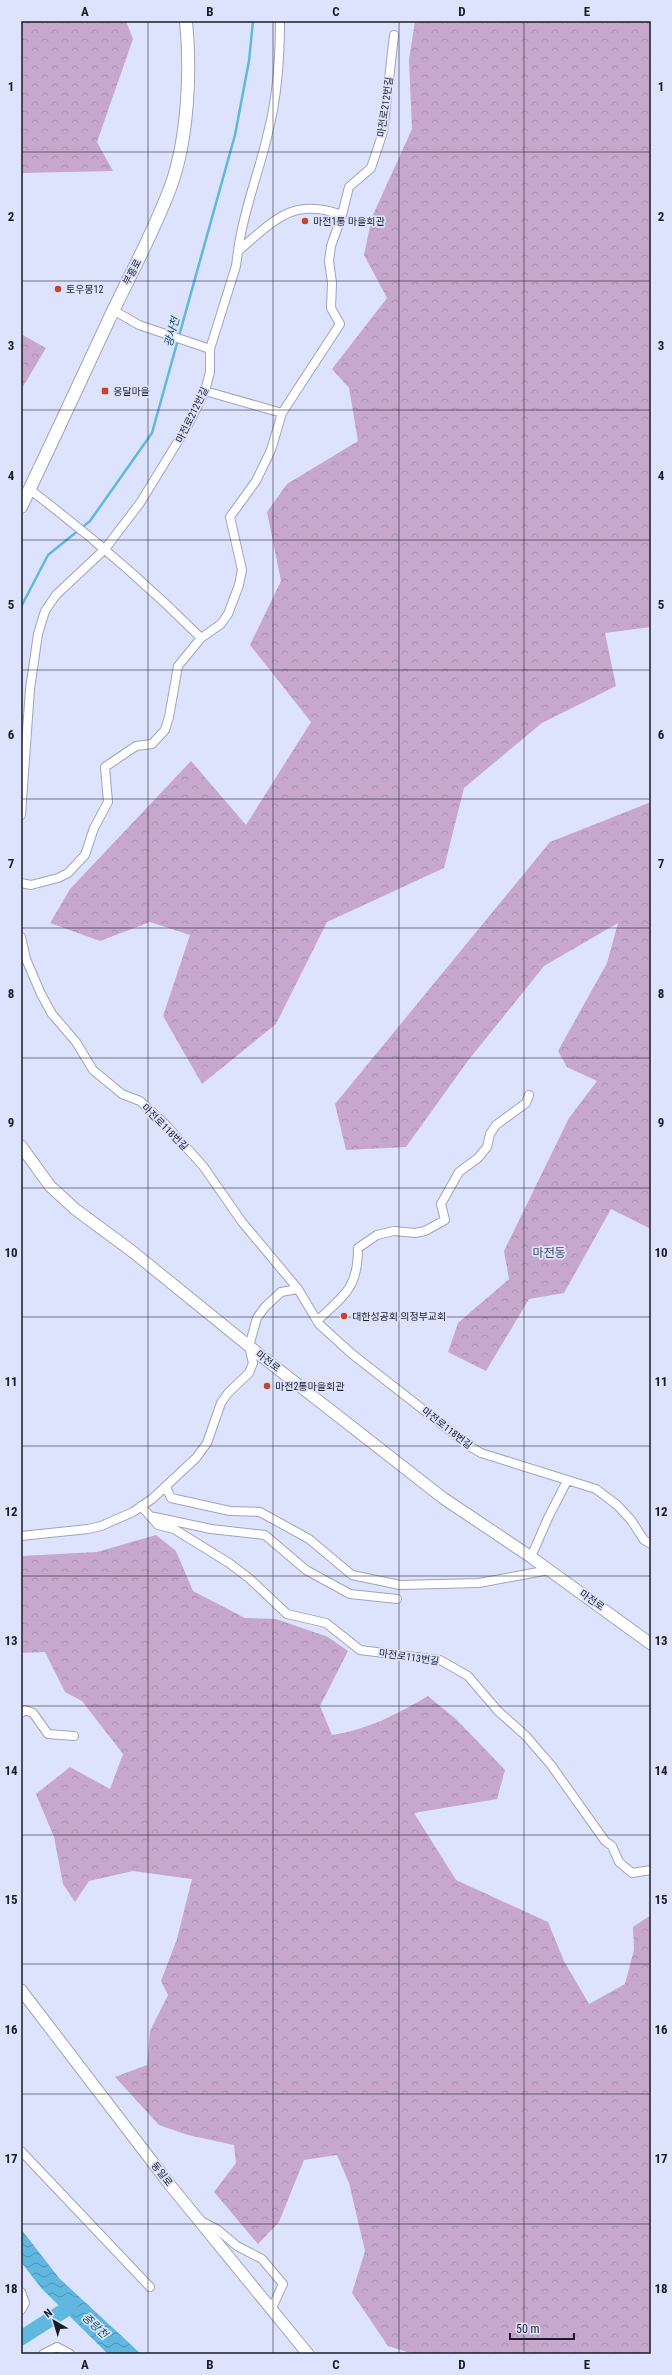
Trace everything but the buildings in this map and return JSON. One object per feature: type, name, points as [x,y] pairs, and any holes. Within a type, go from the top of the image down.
[{"type":"main road","name":"부흥로","points":[[21,507],[114,310],[146,246],[164,203],[176,165],[186,98],[186,21]]},
{"type":"street","name":"마전로212번길","points":[[21,815],[30,689],[38,634],[45,611],[56,596],[102,547],[140,503],[176,448],[205,391],[210,372],[210,349],[236,266],[241,225],[250,202],[269,132],[280,21]]},
{"type":"street","name":"마전로212번길","points":[[21,883],[31,885],[58,878],[68,873],[86,855],[94,828],[108,802],[105,767],[136,746],[152,744],[165,730],[172,704],[178,666],[201,638],[221,624],[228,614],[237,592],[242,570],[230,517],[256,481],[271,450],[282,413],[340,324],[331,308],[332,283],[329,261],[331,246],[342,215],[349,187],[371,168],[383,132],[394,35]]},
{"type":"street","points":[[238,251],[279,217],[301,208],[317,208],[342,215]]},
{"type":"street","points":[[114,310],[139,325],[210,349]]},
{"type":"street","points":[[205,391],[282,413]]},
{"type":"street","points":[[29,489],[102,547],[167,604],[201,638]]},
{"type":"street","name":"마전로118번길","points":[[21,937],[26,959],[40,994],[52,1014],[76,1042],[93,1070],[122,1094],[140,1101],[166,1125],[203,1166],[242,1222],[298,1289],[317,1321],[352,1354],[471,1447],[481,1453],[596,1489],[617,1505],[644,1540],[651,1544]]},
{"type":"street","points":[[317,1321],[354,1283],[357,1273],[358,1248],[364,1243],[386,1233],[415,1233],[424,1231],[445,1220],[441,1204],[459,1172],[482,1154],[496,1125],[526,1103],[529,1096]]},
{"type":"street","name":"마전로","points":[[21,1146],[50,1186],[75,1209],[133,1252],[249,1346],[443,1498],[550,1570],[651,1644]]},
{"type":"street","points":[[21,1536],[88,1529],[101,1526],[141,1506],[166,1486],[196,1458],[208,1443],[221,1404],[228,1393],[242,1382],[253,1363],[249,1346],[257,1318],[265,1307],[281,1292],[298,1289]]},
{"type":"street","points":[[531,1557],[548,1518],[568,1481]]},
{"type":"street","points":[[166,1486],[171,1498],[188,1504],[230,1511],[260,1512],[309,1539],[352,1575],[400,1585],[440,1584],[479,1583],[550,1570]]},
{"type":"street","name":"마전로113번길","points":[[141,1506],[158,1525],[174,1529],[229,1563],[250,1579],[287,1614],[326,1623],[360,1650],[440,1660],[468,1676],[498,1711],[526,1736],[551,1765],[605,1841],[612,1846],[619,1862],[632,1873],[651,1870]]},
{"type":"street","points":[[150,1516],[211,1529],[265,1535],[306,1570],[350,1594],[396,1599]]},
{"type":"street","points":[[21,1713],[25,1710],[33,1713],[48,1734],[74,1736]]},
{"type":"street","name":"동일로","points":[[21,1990],[170,2185],[203,2222],[308,2354]]},
{"type":"street","points":[[21,2151],[150,2287]]},
{"type":"street","points":[[203,2222],[218,2230],[237,2246],[262,2259],[277,2274],[283,2284],[272,2308]]},
{"type":"street","points":[[21,2292],[25,2304],[21,2310]]},
{"type":"street","points":[[43,2354],[57,2347],[70,2354]]},
{"type":"green space","points":[[21,21],[126,21],[133,39],[97,142],[113,171],[23,173],[21,184]]},
{"type":"green space","points":[[415,21],[651,21],[651,627],[605,633],[616,686],[542,723],[464,788],[444,868],[327,922],[276,1024],[202,1084],[163,1016],[190,935],[150,922],[100,941],[50,923],[70,889],[191,761],[246,825],[311,722],[250,645],[281,581],[267,512],[287,484],[358,441],[349,388],[332,369],[387,298],[364,255],[372,217],[412,129],[409,60]]},
{"type":"green space","points":[[21,334],[46,348],[21,390]]},
{"type":"green space","points":[[651,802],[651,1229],[611,1209],[564,1293],[529,1299],[486,1371],[448,1352],[458,1323],[509,1279],[504,1251],[569,1118],[597,1081],[567,1067],[558,1051],[607,963],[618,923],[544,966],[467,1062],[406,1147],[346,1150],[335,1104],[550,842]]},
{"type":"green space","points":[[156,1535],[176,1551],[193,1591],[245,1618],[276,1619],[328,1637],[348,1651],[320,1706],[332,1735],[370,1725],[428,1696],[457,1720],[505,1770],[497,1799],[414,1813],[456,1880],[548,1922],[564,1961],[589,2004],[625,1984],[634,1950],[633,1927],[651,1915],[651,2354],[413,2354],[388,2346],[352,2293],[365,2251],[349,2183],[337,2155],[304,2160],[279,2222],[258,2244],[214,2192],[236,2163],[234,2145],[188,2135],[159,2125],[115,2077],[147,2065],[150,2031],[168,1995],[161,1981],[177,1939],[192,1879],[133,1871],[89,1881],[75,1902],[63,1884],[54,1837],[36,1794],[70,1767],[110,1789],[123,1754],[82,1701],[65,1692],[45,1652],[21,1653],[21,1556],[97,1552]]},
{"type":"water","name":"중랑천","points":[[21,2229],[59,2278],[141,2354],[108,2354],[42,2289],[21,2262]]},
{"type":"waterway","name":"광사천","points":[[21,607],[48,555],[90,521],[152,433],[235,135],[249,61],[253,21]]},
{"type":"waterway","points":[[21,2338],[65,2310],[71,2303]]},
{"type":"place","name":"마전1통 마을회관","points":[[305,221]]},
{"type":"place","name":"토우몽12","points":[[58,289]]},
{"type":"place","name":"응달마을","points":[[105,391]]},
{"type":"place","name":"대한성공회 의정부교회","points":[[344,1316]]},
{"type":"place","name":"마전2통마을회관","points":[[267,1386]]},
{"type":"district","name":"마전동","points":[[549,1253]]}]
